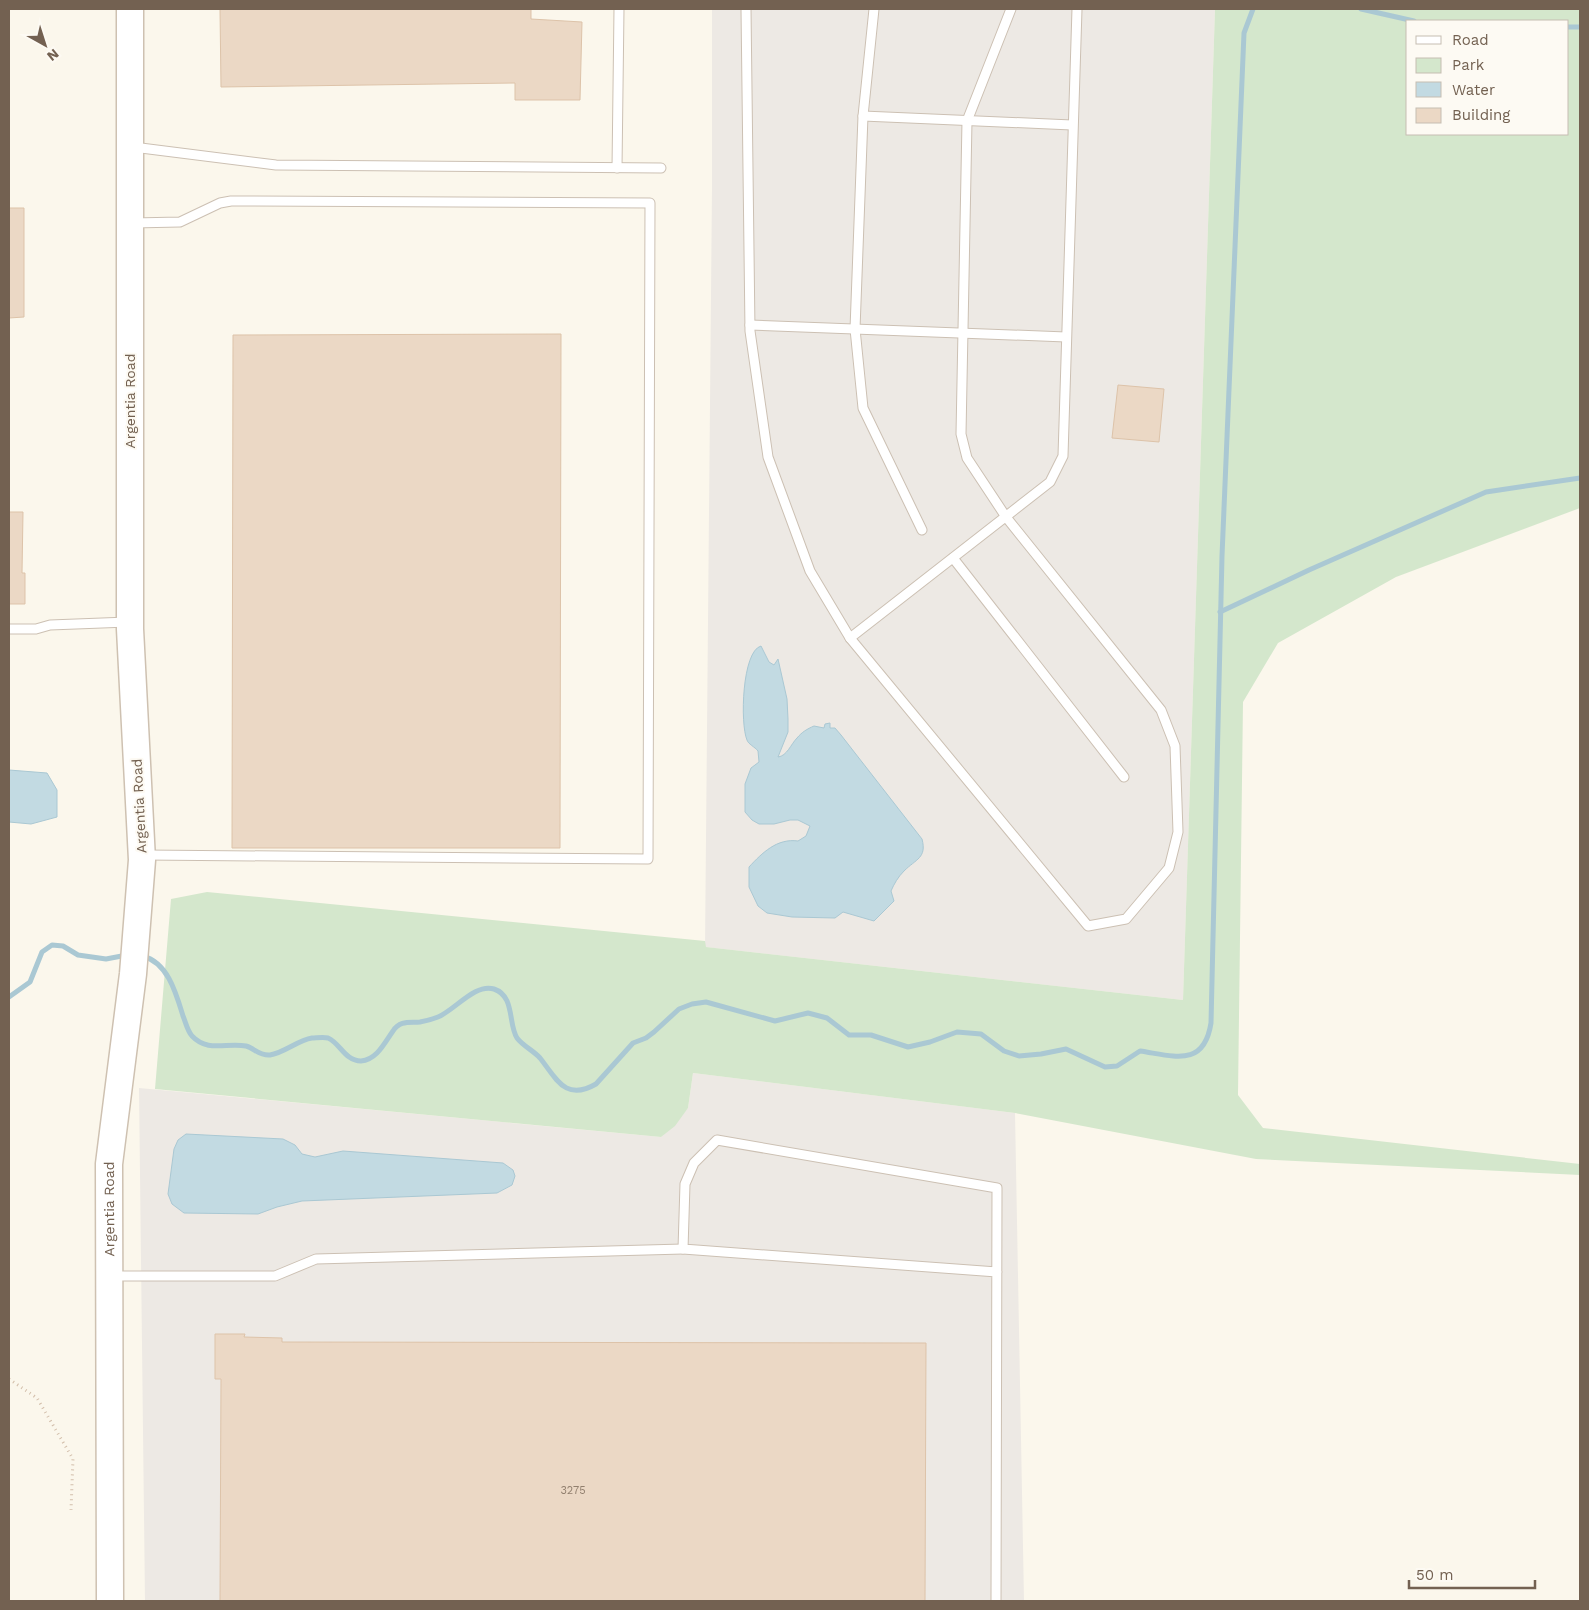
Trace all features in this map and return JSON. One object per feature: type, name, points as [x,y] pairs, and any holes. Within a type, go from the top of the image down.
[{"type":"street","name":"Argentia Road","points":[[110,1601],[109,1164],[133,974],[142,855],[130,622],[130,9]]},
{"type":"lane","points":[[618,168],[619,9]]},
{"type":"lane","points":[[746,9],[750,325],[768,457],[810,571],[850,638],[1088,926],[1126,919],[1169,868],[1178,832],[1175,746],[1161,710],[1006,516],[968,458],[961,434],[968,121],[1011,9]]},
{"type":"lane","points":[[874,9],[863,116],[855,329],[862,408],[922,530]]},
{"type":"lane","points":[[850,638],[1050,482],[1063,456],[1077,9]]},
{"type":"lane","points":[[863,116],[1072,125]]},
{"type":"lane","points":[[130,146],[276,165],[661,168]]},
{"type":"lane","points":[[130,223],[176,223],[220,204],[237,201],[650,203],[648,859],[142,855]]},
{"type":"lane","points":[[750,325],[1066,337]]},
{"type":"lane","points":[[953,558],[1124,777]]},
{"type":"lane","points":[[9,629],[36,629],[50,625],[130,622]]},
{"type":"lane","points":[[683,1249],[686,1184],[694,1163],[717,1140],[997,1188],[996,1601]]},
{"type":"lane","points":[[109,1276],[275,1276],[316,1259],[683,1249],[996,1272]]},
{"type":"path","points":[[9,1379],[37,1398],[73,1459],[71,1510]]},
{"type":"shaded area","points":[[712,9],[1215,9],[1183,1000],[705,947]]},
{"type":"shaded area","points":[[693,1073],[1015,1113],[1024,1601],[145,1601],[139,1088],[661,1137],[688,1108]]},
{"type":"green space","points":[[1215,9],[1580,9],[1580,508],[1396,577],[1278,643],[1243,702],[1238,1095],[1263,1128],[1580,1164],[1580,1175],[1256,1159],[1015,1113],[693,1073],[688,1108],[675,1126],[661,1137],[155,1089],[171,899],[207,892],[705,941],[706,947],[1183,1000]]},
{"type":"water","points":[[761,646],[769,662],[774,665],[778,659],[787,699],[788,732],[778,757],[786,752],[805,731],[814,726],[824,728],[825,724],[830,723],[830,728],[835,728],[841,735],[922,839],[922,854],[898,878],[891,891],[894,901],[874,921],[843,912],[835,918],[792,917],[767,913],[758,906],[749,887],[749,867],[754,862],[777,844],[798,841],[806,836],[810,826],[798,820],[774,824],[759,824],[752,820],[745,812],[745,784],[751,768],[759,762],[758,751],[748,741],[745,732],[744,689],[750,661],[755,651]]},
{"type":"water","points":[[9,770],[47,773],[57,790],[57,817],[31,824],[9,822]]},
{"type":"water","points":[[186,1134],[283,1139],[295,1145],[302,1154],[315,1157],[343,1151],[503,1163],[513,1170],[515,1176],[512,1185],[497,1193],[302,1201],[258,1214],[184,1213],[172,1204],[168,1194],[174,1149],[178,1140]]},
{"type":"building","points":[[220,9],[531,9],[531,19],[582,22],[580,100],[515,100],[515,83],[221,87]]},
{"type":"building","points":[[9,208],[24,208],[24,317],[9,318]]},
{"type":"building","points":[[561,334],[560,848],[232,848],[233,335]]},
{"type":"building","points":[[1118,385],[1164,389],[1159,442],[1112,438]]},
{"type":"building","points":[[9,512],[23,512],[22,573],[25,573],[25,604],[9,604]]},
{"type":"building","points":[[215,1334],[245,1334],[244,1337],[282,1338],[282,1342],[926,1343],[925,1601],[220,1601],[221,1379],[215,1379]]},
{"type":"waterway","points":[[143,956],[159,965],[165,972],[174,989],[189,1031],[198,1041],[211,1046],[246,1046],[266,1055],[280,1052],[307,1039],[328,1038],[351,1058],[361,1061],[367,1060],[380,1050],[399,1025],[436,1018],[445,1014],[472,993],[487,988],[494,989],[501,993],[508,1004],[517,1038],[540,1058],[562,1085],[576,1090],[585,1089],[596,1084],[633,1043],[646,1038],[679,1009],[692,1004],[706,1002],[775,1021],[808,1013],[827,1018],[849,1035],[871,1035],[908,1047],[930,1042],[957,1032],[981,1034],[1004,1051],[1019,1056],[1066,1049],[1105,1067],[1117,1066],[1140,1051],[1186,1056],[1202,1047],[1211,1023],[1222,556],[1244,33],[1253,9]]},
{"type":"waterway","points":[[1361,9],[1410,20]]},
{"type":"waterway","points":[[1569,27],[1580,27]]},
{"type":"waterway","points":[[1220,612],[1309,570],[1486,492],[1580,478]]},
{"type":"waterway","points":[[9,997],[30,982],[42,952],[52,945],[63,946],[78,955],[106,959],[127,955]]}]
